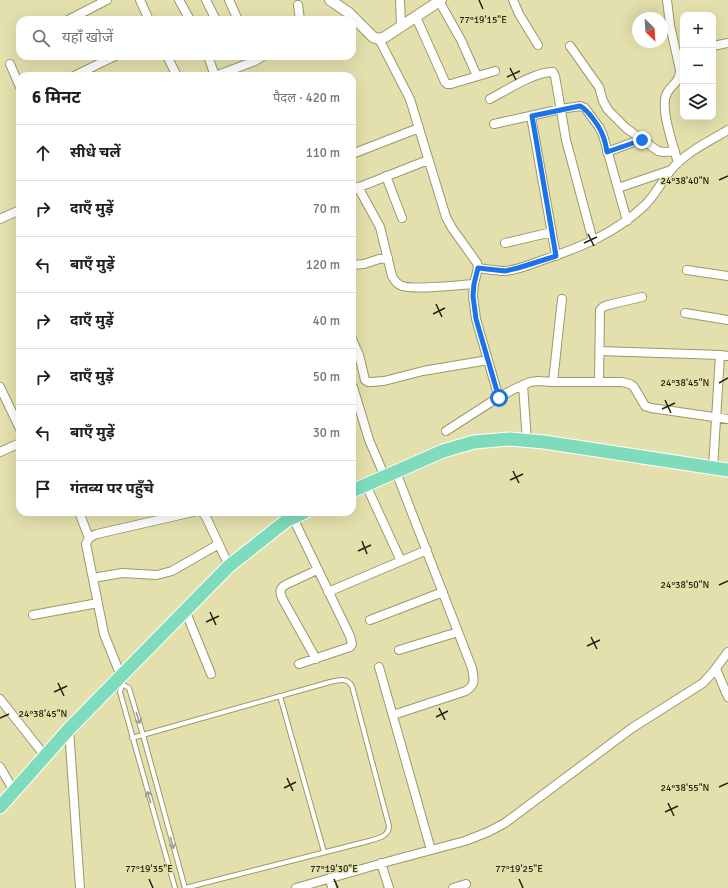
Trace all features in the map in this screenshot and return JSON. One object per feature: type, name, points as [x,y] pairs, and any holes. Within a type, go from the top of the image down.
[{"type":"main road","points":[[356,489],[443,451],[474,442],[510,439],[544,442],[728,470]]},
{"type":"main road","points":[[0,807],[69,729],[121,680],[185,610],[229,566],[286,521],[297,516]]},
{"type":"street","points":[[76,16],[108,0]]},
{"type":"street","points":[[140,0],[148,16]]},
{"type":"street","points":[[179,0],[188,16]]},
{"type":"street","points":[[206,0],[214,16]]},
{"type":"street","points":[[229,0],[236,16]]},
{"type":"street","points":[[330,0],[352,16]]},
{"type":"street","points":[[400,0],[402,26]]},
{"type":"street","points":[[513,0],[519,14],[538,45]]},
{"type":"street","points":[[667,0],[670,25],[680,59]]},
{"type":"street","points":[[380,40],[440,1],[461,40],[477,76]]},
{"type":"street","points":[[298,5],[299,16]]},
{"type":"street","points":[[416,17],[447,84],[495,71]]},
{"type":"street","points":[[356,20],[373,37],[380,40],[410,99],[446,217],[477,263],[478,268],[473,296],[476,319],[499,398]]},
{"type":"street","points":[[716,45],[728,43]]},
{"type":"street","points":[[570,46],[599,87],[603,101],[608,110],[626,128],[658,151],[675,151]]},
{"type":"street","points":[[82,72],[107,60]]},
{"type":"street","points":[[169,60],[175,72]]},
{"type":"street","points":[[209,60],[214,72]]},
{"type":"street","points":[[224,72],[250,60]]},
{"type":"street","points":[[10,64],[16,78]]},
{"type":"street","points":[[678,163],[665,112],[665,101],[667,94],[679,78],[680,70]]},
{"type":"street","points":[[490,99],[534,76],[553,72],[555,76],[566,140],[593,241]]},
{"type":"street","points":[[494,124],[560,109],[580,106],[584,108],[603,135],[627,221]]},
{"type":"street","points":[[532,116],[556,256]]},
{"type":"street","points":[[356,152],[419,128]]},
{"type":"street","points":[[478,268],[505,271],[518,268],[578,248],[615,229],[645,206],[653,197],[671,170],[685,156],[728,130]]},
{"type":"street","points":[[607,152],[642,140]]},
{"type":"street","points":[[356,188],[428,160]]},
{"type":"street","points":[[618,188],[671,170]]},
{"type":"street","points":[[386,176],[402,218]]},
{"type":"street","points":[[356,190],[380,227],[392,276],[396,282],[404,287],[410,288],[474,284]]},
{"type":"street","points":[[0,219],[16,212]]},
{"type":"street","points":[[505,243],[552,232]]},
{"type":"street","points":[[356,265],[388,258]]},
{"type":"street","points":[[686,270],[728,276]]},
{"type":"street","points":[[599,382],[600,310],[602,307],[642,297]]},
{"type":"street","points":[[553,382],[562,299]]},
{"type":"street","points":[[685,313],[728,320]]},
{"type":"street","points":[[356,348],[365,380],[368,382],[488,360]]},
{"type":"street","points":[[600,351],[724,356],[716,417],[713,468]]},
{"type":"street","points":[[446,431],[512,390],[530,382],[538,381],[622,382],[630,384],[634,387],[645,406],[728,419]]},
{"type":"street","points":[[524,385],[527,441]]},
{"type":"street","points":[[0,387],[16,421]]},
{"type":"street","points":[[356,397],[369,440],[391,474],[427,550],[472,668],[474,679],[472,687],[466,691],[393,715]]},
{"type":"street","points":[[0,452],[16,445]]},
{"type":"street","points":[[366,485],[401,561]]},
{"type":"street","points":[[81,516],[89,538]]},
{"type":"street","points":[[121,680],[104,634],[86,544],[87,540],[97,534],[176,516]]},
{"type":"street","points":[[205,516],[229,566]]},
{"type":"street","points":[[293,518],[350,636],[352,644],[350,647],[299,664]]},
{"type":"street","points":[[93,578],[122,574],[157,575],[172,571],[219,544]]},
{"type":"street","points":[[328,592],[427,550]]},
{"type":"street","points":[[316,659],[282,598],[280,590],[281,587],[318,570]]},
{"type":"street","points":[[370,620],[443,592]]},
{"type":"street","points":[[33,615],[98,603]]},
{"type":"street","points":[[185,610],[211,674]]},
{"type":"street","points":[[399,650],[458,632]]},
{"type":"street","points":[[296,888],[381,863],[465,841],[506,823],[632,728],[703,683],[716,669],[728,652]]},
{"type":"street","points":[[379,667],[431,850]]},
{"type":"street","points":[[716,669],[728,697]]},
{"type":"street","points":[[0,699],[46,756]]},
{"type":"street","points":[[69,729],[80,888]]},
{"type":"street","points":[[0,767],[14,791]]},
{"type":"street","points":[[381,863],[389,888]]},
{"type":"street","points":[[330,878],[332,888]]},
{"type":"street","points":[[453,888],[466,884]]},
{"type":"lane","points":[[121,680],[129,688],[143,735],[185,888],[365,842],[383,836],[388,832],[389,829],[353,689],[350,683],[346,680],[342,679],[330,682],[280,696],[143,735],[132,738]]},
{"type":"lane","points":[[121,680],[120,692],[175,888]]},
{"type":"lane","points":[[280,696],[324,852]]},
{"type":"route","points":[[499,398],[476,319],[473,296],[478,268],[505,271],[556,256],[532,116],[580,106],[584,108],[603,135],[607,152],[642,140]]}]
